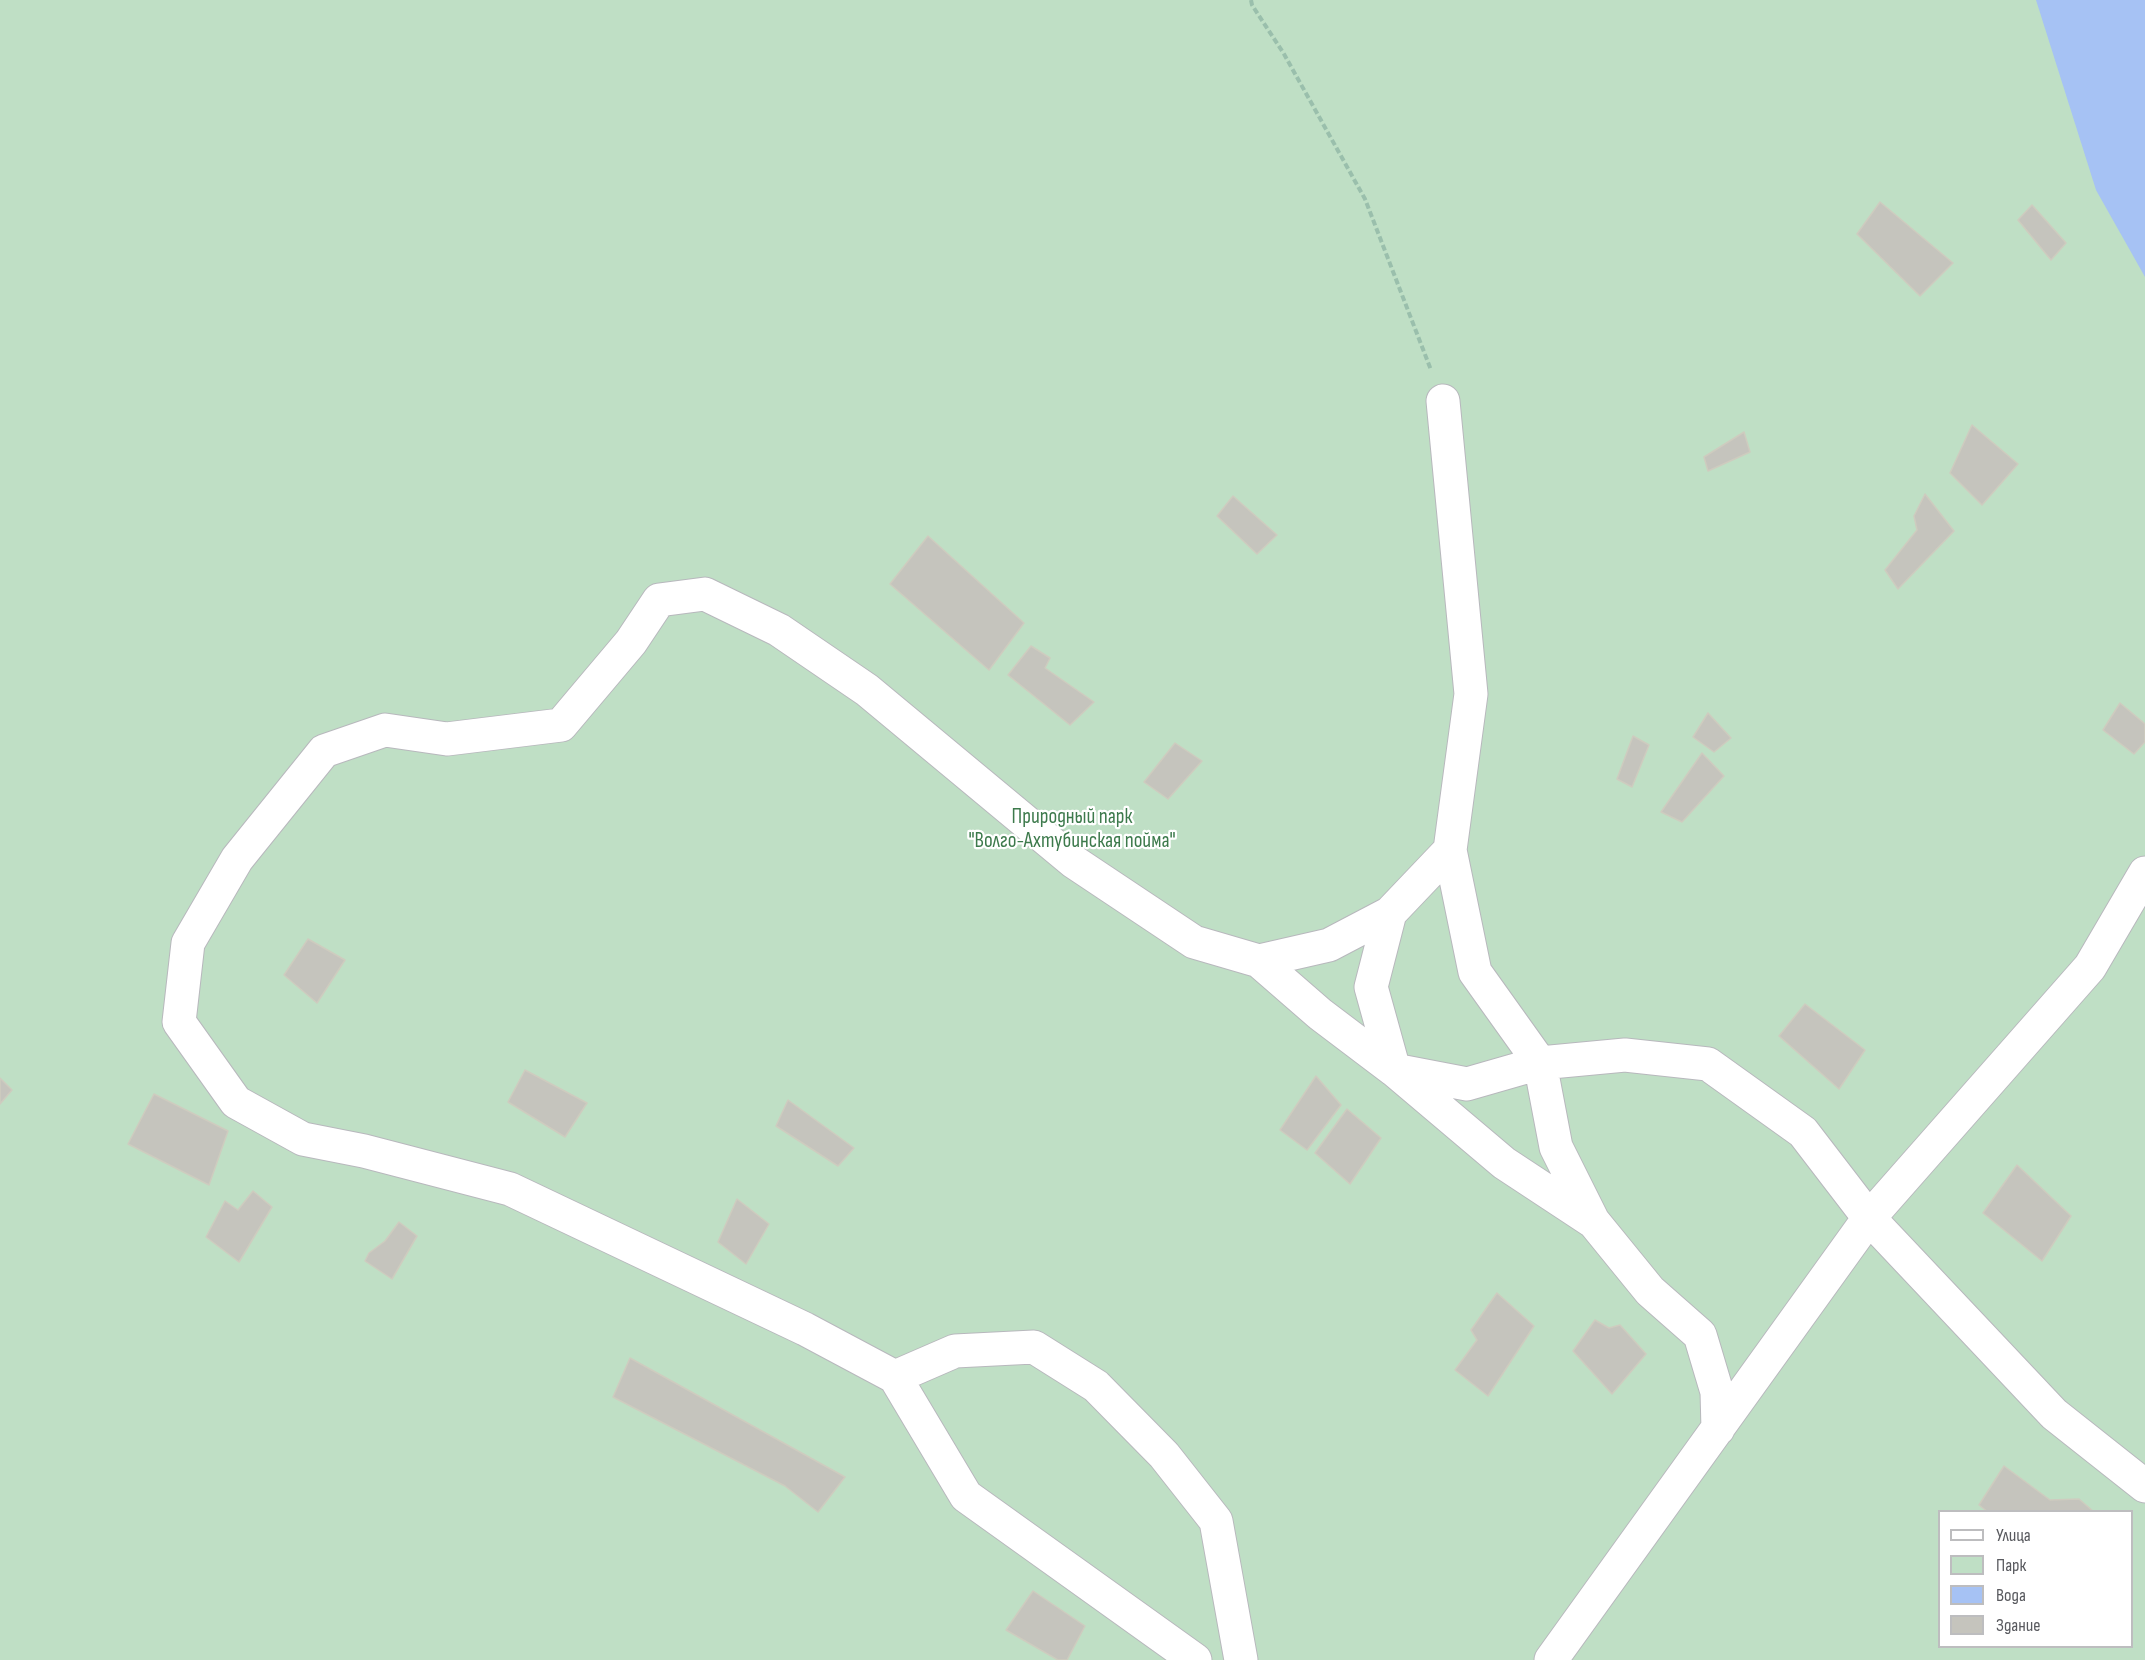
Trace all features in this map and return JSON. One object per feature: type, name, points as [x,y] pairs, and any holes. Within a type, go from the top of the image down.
[{"type":"street","points":[[1443,400],[1471,694],[1450,850],[1475,972],[1540,1063],[1556,1147],[1593,1221],[1650,1291],[1700,1335],[1717,1392],[1718,1429]]},
{"type":"street","points":[[1195,1660],[966,1496],[895,1377],[805,1329],[510,1189],[364,1151],[303,1139],[236,1102],[179,1022],[188,943],[237,859],[324,751],[385,730],[447,739],[561,724],[631,642],[658,600],[705,594],[779,630],[867,690],[1074,862],[1194,942],[1259,961],[1320,1014],[1394,1070],[1504,1163],[1593,1221]]},
{"type":"street","points":[[1259,961],[1329,945],[1390,913],[1450,850]]},
{"type":"street","points":[[1551,1660],[1869,1218],[2090,967],[2145,873]]},
{"type":"street","points":[[1390,913],[1371,987],[1394,1070]]},
{"type":"street","points":[[1394,1070],[1467,1084],[1540,1063],[1624,1055],[1708,1064],[1803,1132],[1869,1218],[2054,1414],[2145,1486]]},
{"type":"street","points":[[895,1377],[955,1351],[1034,1347],[1096,1386],[1164,1455],[1215,1521],[1241,1660]]},
{"type":"path","points":[[1251,0],[1365,199],[1443,400]]},
{"type":"green space","name":"Природный парк \"Волго-Ахтубинская пойма\"","points":[[0,0],[2145,0],[2145,1660],[0,1660]]},
{"type":"water","points":[[2036,0],[2145,0],[2145,277],[2096,190]]},
{"type":"building","points":[[1880,202],[1953,263],[1920,296],[1857,234]]},
{"type":"building","points":[[2032,205],[2066,243],[2051,260],[2018,220]]},
{"type":"building","points":[[1972,425],[2018,464],[1982,505],[1950,473]]},
{"type":"building","points":[[1744,432],[1750,452],[1708,471],[1704,457]]},
{"type":"building","points":[[1925,494],[1954,531],[1898,589],[1885,570],[1917,530],[1914,516]]},
{"type":"building","points":[[1233,496],[1277,535],[1257,554],[1217,516]]},
{"type":"building","points":[[928,536],[1024,623],[989,670],[890,584]]},
{"type":"building","points":[[1031,646],[1050,658],[1045,668],[1094,702],[1070,725],[1008,675]]},
{"type":"building","points":[[2120,703],[2145,724],[2145,742],[2134,754],[2103,730]]},
{"type":"building","points":[[1708,713],[1731,738],[1714,752],[1693,737]]},
{"type":"building","points":[[1633,736],[1649,745],[1632,787],[1617,779]]},
{"type":"building","points":[[1175,743],[1202,761],[1168,799],[1144,782]]},
{"type":"building","points":[[1702,753],[1724,776],[1682,822],[1661,812]]},
{"type":"building","points":[[308,939],[345,960],[317,1003],[284,975]]},
{"type":"building","points":[[1805,1004],[1865,1050],[1839,1089],[1779,1036]]},
{"type":"building","points":[[525,1070],[587,1103],[565,1137],[508,1102]]},
{"type":"building","points":[[1316,1076],[1341,1105],[1307,1150],[1280,1130]]},
{"type":"building","points":[[0,1078],[12,1090],[0,1104]]},
{"type":"building","points":[[154,1094],[228,1131],[209,1185],[128,1144]]},
{"type":"building","points":[[788,1100],[854,1148],[838,1166],[776,1126]]},
{"type":"building","points":[[1347,1109],[1381,1138],[1350,1184],[1315,1153]]},
{"type":"building","points":[[2017,1165],[2071,1216],[2042,1261],[1983,1213]]},
{"type":"building","points":[[253,1191],[272,1207],[239,1262],[206,1237],[225,1201],[238,1210]]},
{"type":"building","points":[[737,1199],[769,1224],[746,1264],[718,1242]]},
{"type":"building","points":[[399,1222],[417,1236],[392,1279],[365,1261],[369,1253],[385,1241]]},
{"type":"building","points":[[1497,1293],[1534,1326],[1488,1396],[1455,1370],[1477,1340],[1471,1330]]},
{"type":"building","points":[[1595,1320],[1609,1328],[1620,1325],[1646,1354],[1612,1394],[1573,1351]]},
{"type":"building","points":[[630,1358],[845,1477],[818,1512],[785,1486],[613,1397]]},
{"type":"building","points":[[2004,1466],[2050,1500],[2079,1499],[2092,1510],[1985,1510],[1979,1505]]},
{"type":"building","points":[[1033,1591],[1085,1626],[1067,1660],[1058,1660],[1006,1630]]}]
